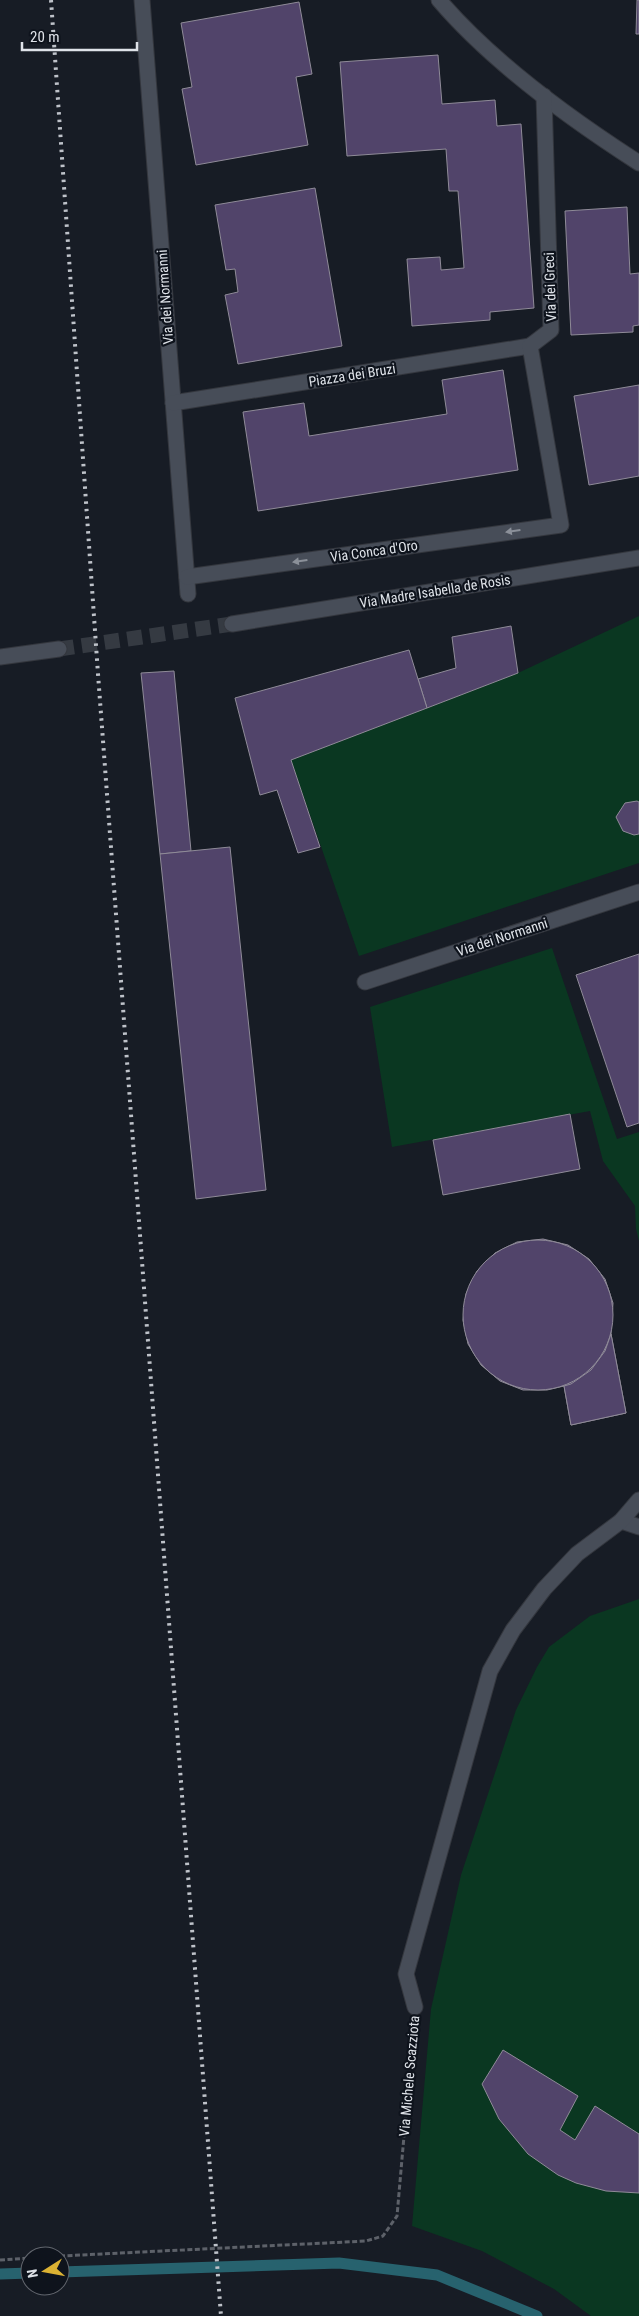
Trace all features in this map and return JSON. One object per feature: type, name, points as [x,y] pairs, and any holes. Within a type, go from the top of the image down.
[{"type":"street","name":"Via dei Normanni","points":[[142,0],[188,594]]},
{"type":"street","points":[[439,0],[473,34],[544,96],[603,140],[639,163]]},
{"type":"street","name":"Via dei Greci","points":[[530,346],[551,330],[544,96]]},
{"type":"street","name":"Piazza dei Bruzi","points":[[173,403],[530,346]]},
{"type":"street","name":"Via Conca d'Oro","points":[[187,577],[561,525],[530,346]]},
{"type":"street","name":"Via Madre Isabella de Rosis","points":[[232,624],[639,558]]},
{"type":"street","points":[[0,656],[59,649]]},
{"type":"street","name":"Via dei Normanni","points":[[365,982],[639,892]]},
{"type":"street","name":"Via Michele Scazziota","points":[[415,2007],[406,1974],[490,1671],[514,1630],[544,1589],[577,1554],[621,1521],[639,1500]]},
{"type":"street","points":[[621,1521],[639,1527]]},
{"type":"path","name":"Via Michele Scazziota","points":[[70,2256],[366,2241],[383,2236],[397,2216],[415,2007]]},
{"type":"path","points":[[0,2260],[20,2259]]},
{"type":"green space","points":[[639,616],[639,863],[359,956],[291,760],[518,673]]},
{"type":"green space","points":[[552,948],[617,1139],[639,1132],[639,1241],[636,1229],[635,1206],[603,1161],[590,1111],[392,1147],[370,1007]]},
{"type":"green space","points":[[639,1599],[639,2316],[591,2316],[554,2289],[482,2251],[412,2226],[431,2009],[461,1875],[516,1710],[549,1647],[590,1616]]},
{"type":"building","points":[[637,0],[639,0],[639,34],[636,34]]},
{"type":"building","points":[[299,2],[312,74],[296,77],[308,145],[196,165],[182,89],[192,87],[181,23]]},
{"type":"building","points":[[438,55],[442,104],[495,100],[497,126],[521,124],[534,308],[490,312],[490,320],[412,326],[407,259],[440,257],[441,270],[464,268],[458,191],[449,191],[446,149],[347,156],[340,62]]},
{"type":"building","points":[[315,188],[342,346],[238,364],[225,295],[238,292],[235,269],[226,270],[215,205]]},
{"type":"building","points":[[627,207],[630,274],[639,273],[639,325],[633,326],[633,332],[571,335],[565,211]]},
{"type":"building","points":[[503,370],[518,470],[258,511],[243,412],[304,403],[309,436],[447,414],[442,380]]},
{"type":"building","points":[[639,385],[639,476],[589,485],[574,396]]},
{"type":"building","points":[[511,626],[518,673],[427,708],[418,679],[456,668],[452,637]]},
{"type":"building","points":[[409,650],[427,708],[291,760],[320,847],[298,853],[277,790],[260,795],[235,698]]},
{"type":"building","points":[[174,671],[191,851],[160,854],[141,673]]},
{"type":"building","points":[[639,802],[639,834],[634,835],[623,831],[616,817],[625,803]]},
{"type":"building","points":[[230,847],[266,1190],[196,1199],[160,854]]},
{"type":"building","points":[[639,954],[639,1123],[627,1127],[576,975]]},
{"type":"building","points":[[570,1114],[580,1169],[443,1195],[433,1140]]},
{"type":"building","points":[[543,1239],[568,1245],[589,1259],[605,1279],[613,1303],[611,1334],[626,1413],[571,1425],[564,1386],[547,1390],[523,1390],[500,1381],[481,1365],[468,1344],[463,1320],[466,1294],[477,1271],[495,1253],[517,1242]]},
{"type":"building","points":[[538,1240],[553,1241],[567,1246],[580,1252],[591,1262],[601,1273],[607,1286],[612,1300],[612,1330],[607,1344],[601,1357],[591,1368],[580,1378],[567,1384],[553,1389],[538,1390],[523,1389],[509,1384],[496,1378],[485,1368],[475,1357],[469,1344],[464,1330],[463,1315],[464,1300],[469,1286],[475,1273],[485,1262],[496,1252],[509,1246],[523,1241]]},
{"type":"building","points":[[611,1334],[626,1413],[571,1425],[564,1386],[571,1384],[591,1370],[605,1351]]},
{"type":"building","points":[[503,2050],[578,2096],[560,2130],[575,2140],[595,2106],[639,2134],[639,2193],[606,2191],[576,2183],[558,2175],[528,2154],[499,2119],[482,2084]]},
{"type":"waterway","points":[[70,2272],[339,2263],[437,2275],[537,2316]]},
{"type":"waterway","points":[[0,2274],[20,2273]]},
{"type":"tunnel","points":[[59,649],[232,624]]},
{"type":"railway","points":[[51,0],[98,674],[221,2316]]}]
